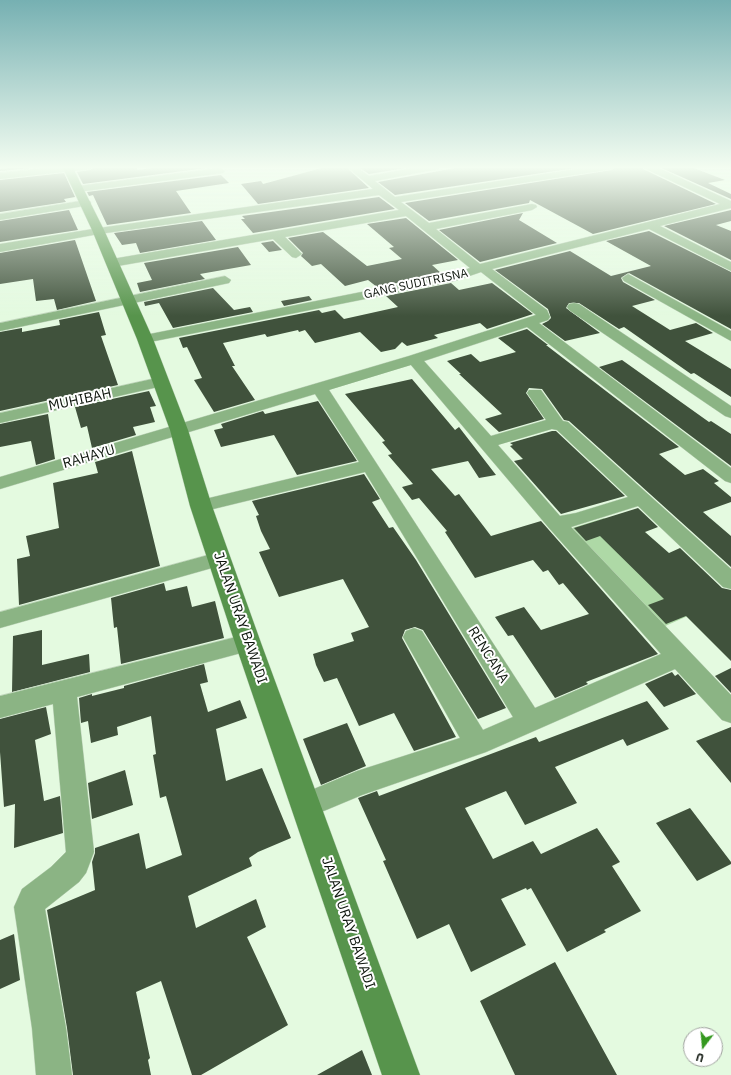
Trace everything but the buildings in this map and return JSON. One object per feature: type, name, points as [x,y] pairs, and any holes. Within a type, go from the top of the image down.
[{"type":"street","name":"JALAN URAY BAWADI","points":[[92,216],[145,339],[161,382],[178,430],[201,506],[248,643],[402,1075]]},
{"type":"street","points":[[0,248],[209,216]]},
{"type":"street","points":[[112,263],[384,216]]},
{"type":"street","points":[[413,216],[480,268],[543,314],[541,318],[529,322]]},
{"type":"street","points":[[427,227],[484,216]]},
{"type":"street","name":"GANG SUDITRISNA","points":[[145,339],[425,283],[686,216]]},
{"type":"street","points":[[650,225],[728,263]]},
{"type":"street","points":[[276,235],[296,254]]},
{"type":"street","points":[[628,278],[731,337]]},
{"type":"street","points":[[0,327],[225,280]]},
{"type":"street","points":[[574,307],[731,413]]},
{"type":"street","points":[[529,322],[731,476]]},
{"type":"street","name":"RAHAYU","points":[[0,483],[414,360],[529,322]]},
{"type":"street","points":[[414,360],[556,524],[678,657],[731,712]]},
{"type":"street","name":"MUHIBAH","points":[[0,418],[161,382]]},
{"type":"street","name":"RENCANA","points":[[319,387],[370,465],[530,722]]},
{"type":"street","points":[[535,393],[556,423],[562,426],[731,581]]},
{"type":"street","points":[[487,443],[556,423]]},
{"type":"street","points":[[201,506],[370,465]]},
{"type":"street","points":[[556,524],[578,519],[641,499]]},
{"type":"street","points":[[2,620],[219,559]]},
{"type":"street","points":[[414,637],[477,744]]},
{"type":"street","points":[[0,707],[248,643]]},
{"type":"street","points":[[307,805],[356,784],[477,744],[678,657]]},
{"type":"street","points":[[54,1075],[49,1028],[29,907],[34,896],[59,882],[71,869],[80,852],[64,690]]},
{"type":"green space","points":[[604,518],[699,611],[663,627],[572,528]]}]
